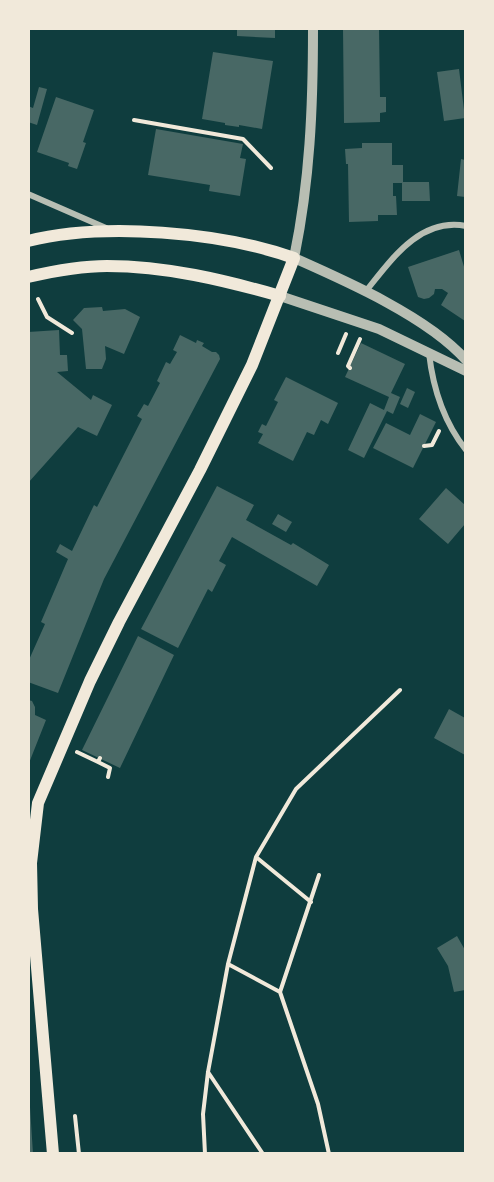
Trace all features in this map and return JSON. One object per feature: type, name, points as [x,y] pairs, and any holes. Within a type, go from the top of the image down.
[{"type":"main road","points":[[28,241],[80,232],[173,234],[232,242],[272,250],[294,258],[252,364],[218,435],[122,615],[33,801],[32,909],[53,1154]]},
{"type":"main road","points":[[28,277],[63,269],[106,266],[158,269],[215,278],[280,296]]},
{"type":"street","points":[[313,28],[309,171],[294,258],[366,291],[423,326],[457,350],[465,360]]},
{"type":"street","points":[[28,194],[112,231]]},
{"type":"street","points":[[366,291],[392,258],[412,240],[428,230],[445,225],[465,226]]},
{"type":"street","points":[[280,296],[379,329],[465,371]]},
{"type":"street","points":[[428,352],[431,374],[439,401],[452,433],[465,450]]},
{"type":"path","points":[[134,120],[243,139],[271,168]]},
{"type":"path","points":[[38,299],[47,317],[72,333]]},
{"type":"path","points":[[338,353],[346,333]]},
{"type":"path","points":[[350,368],[348,366],[360,338]]},
{"type":"path","points":[[424,446],[432,445],[438,432]]},
{"type":"path","points":[[205,1154],[202,1114],[208,1072],[228,964],[256,857],[296,789],[400,690]]},
{"type":"path","points":[[81,754],[99,760],[110,768],[108,777]]},
{"type":"path","points":[[256,857],[311,902]]},
{"type":"path","points":[[319,875],[280,992],[318,1104],[329,1154]]},
{"type":"path","points":[[228,964],[280,992]]},
{"type":"path","points":[[208,1072],[263,1154]]},
{"type":"path","points":[[75,1116],[79,1154]]},
{"type":"building","points":[[237,28],[275,28],[275,38],[237,36]]},
{"type":"building","points":[[343,28],[379,28],[380,97],[386,97],[386,112],[380,113],[380,122],[344,123]]},
{"type":"building","points":[[213,52],[273,61],[262,129],[225,125],[225,123],[202,119]]},
{"type":"building","points":[[459,69],[465,118],[444,121],[437,72]]},
{"type":"building","points":[[39,87],[47,89],[37,125],[28,122],[28,106],[33,108]]},
{"type":"building","points":[[56,97],[94,110],[77,169],[68,166],[69,163],[37,152]]},
{"type":"building","points":[[156,129],[243,144],[240,158],[246,159],[240,196],[209,191],[210,185],[148,175]]},
{"type":"building","points":[[362,143],[392,143],[392,165],[403,165],[403,182],[429,182],[430,201],[402,201],[402,183],[393,183],[397,215],[378,215],[378,221],[349,222],[348,164],[346,164],[345,149],[362,148]]},
{"type":"building","points":[[461,159],[465,160],[465,197],[457,196]]},
{"type":"building","points":[[459,250],[465,270],[465,321],[441,305],[448,293],[442,289],[435,289],[434,294],[429,298],[418,297],[408,267]]},
{"type":"building","points":[[102,307],[103,311],[125,309],[140,317],[124,354],[105,346],[106,359],[102,369],[86,369],[82,329],[73,320],[84,308]]},
{"type":"building","points":[[59,330],[60,355],[67,355],[68,371],[57,372],[91,400],[93,395],[112,405],[97,436],[78,427],[28,483],[28,332]]},
{"type":"building","points":[[180,335],[196,343],[197,340],[204,343],[202,346],[216,352],[220,359],[104,579],[58,693],[28,682],[28,662],[45,624],[41,622],[68,559],[56,552],[60,544],[72,551],[94,505],[97,507],[142,419],[137,416],[144,404],[148,406],[160,383],[157,381],[166,362],[170,364],[177,352],[173,350]]},
{"type":"building","points":[[361,343],[405,364],[391,393],[400,397],[393,414],[387,411],[364,458],[348,450],[370,403],[384,410],[389,397],[345,377]]},
{"type":"building","points":[[286,377],[338,403],[328,424],[321,420],[314,435],[307,432],[293,461],[258,443],[263,434],[258,432],[262,424],[266,426],[278,402],[274,400]]},
{"type":"building","points":[[407,388],[415,392],[408,408],[400,404]]},
{"type":"building","points":[[420,414],[436,422],[413,468],[373,448],[386,423],[410,435]]},
{"type":"building","points":[[217,486],[254,505],[246,520],[291,545],[293,543],[329,565],[317,586],[232,537],[219,561],[226,565],[212,592],[208,589],[178,648],[141,629]]},
{"type":"building","points":[[446,488],[465,505],[465,524],[448,544],[419,519]]},
{"type":"building","points":[[278,514],[292,522],[286,532],[272,524]]},
{"type":"building","points":[[138,636],[174,655],[120,768],[82,750]]},
{"type":"building","points":[[28,700],[32,701],[35,707],[35,715],[46,720],[29,763]]},
{"type":"building","points":[[449,709],[465,718],[465,755],[434,738]]},
{"type":"building","points":[[457,936],[465,950],[465,990],[454,992],[448,966],[437,948]]},
{"type":"building","points":[[28,1107],[30,1107],[33,1154],[28,1154]]}]
